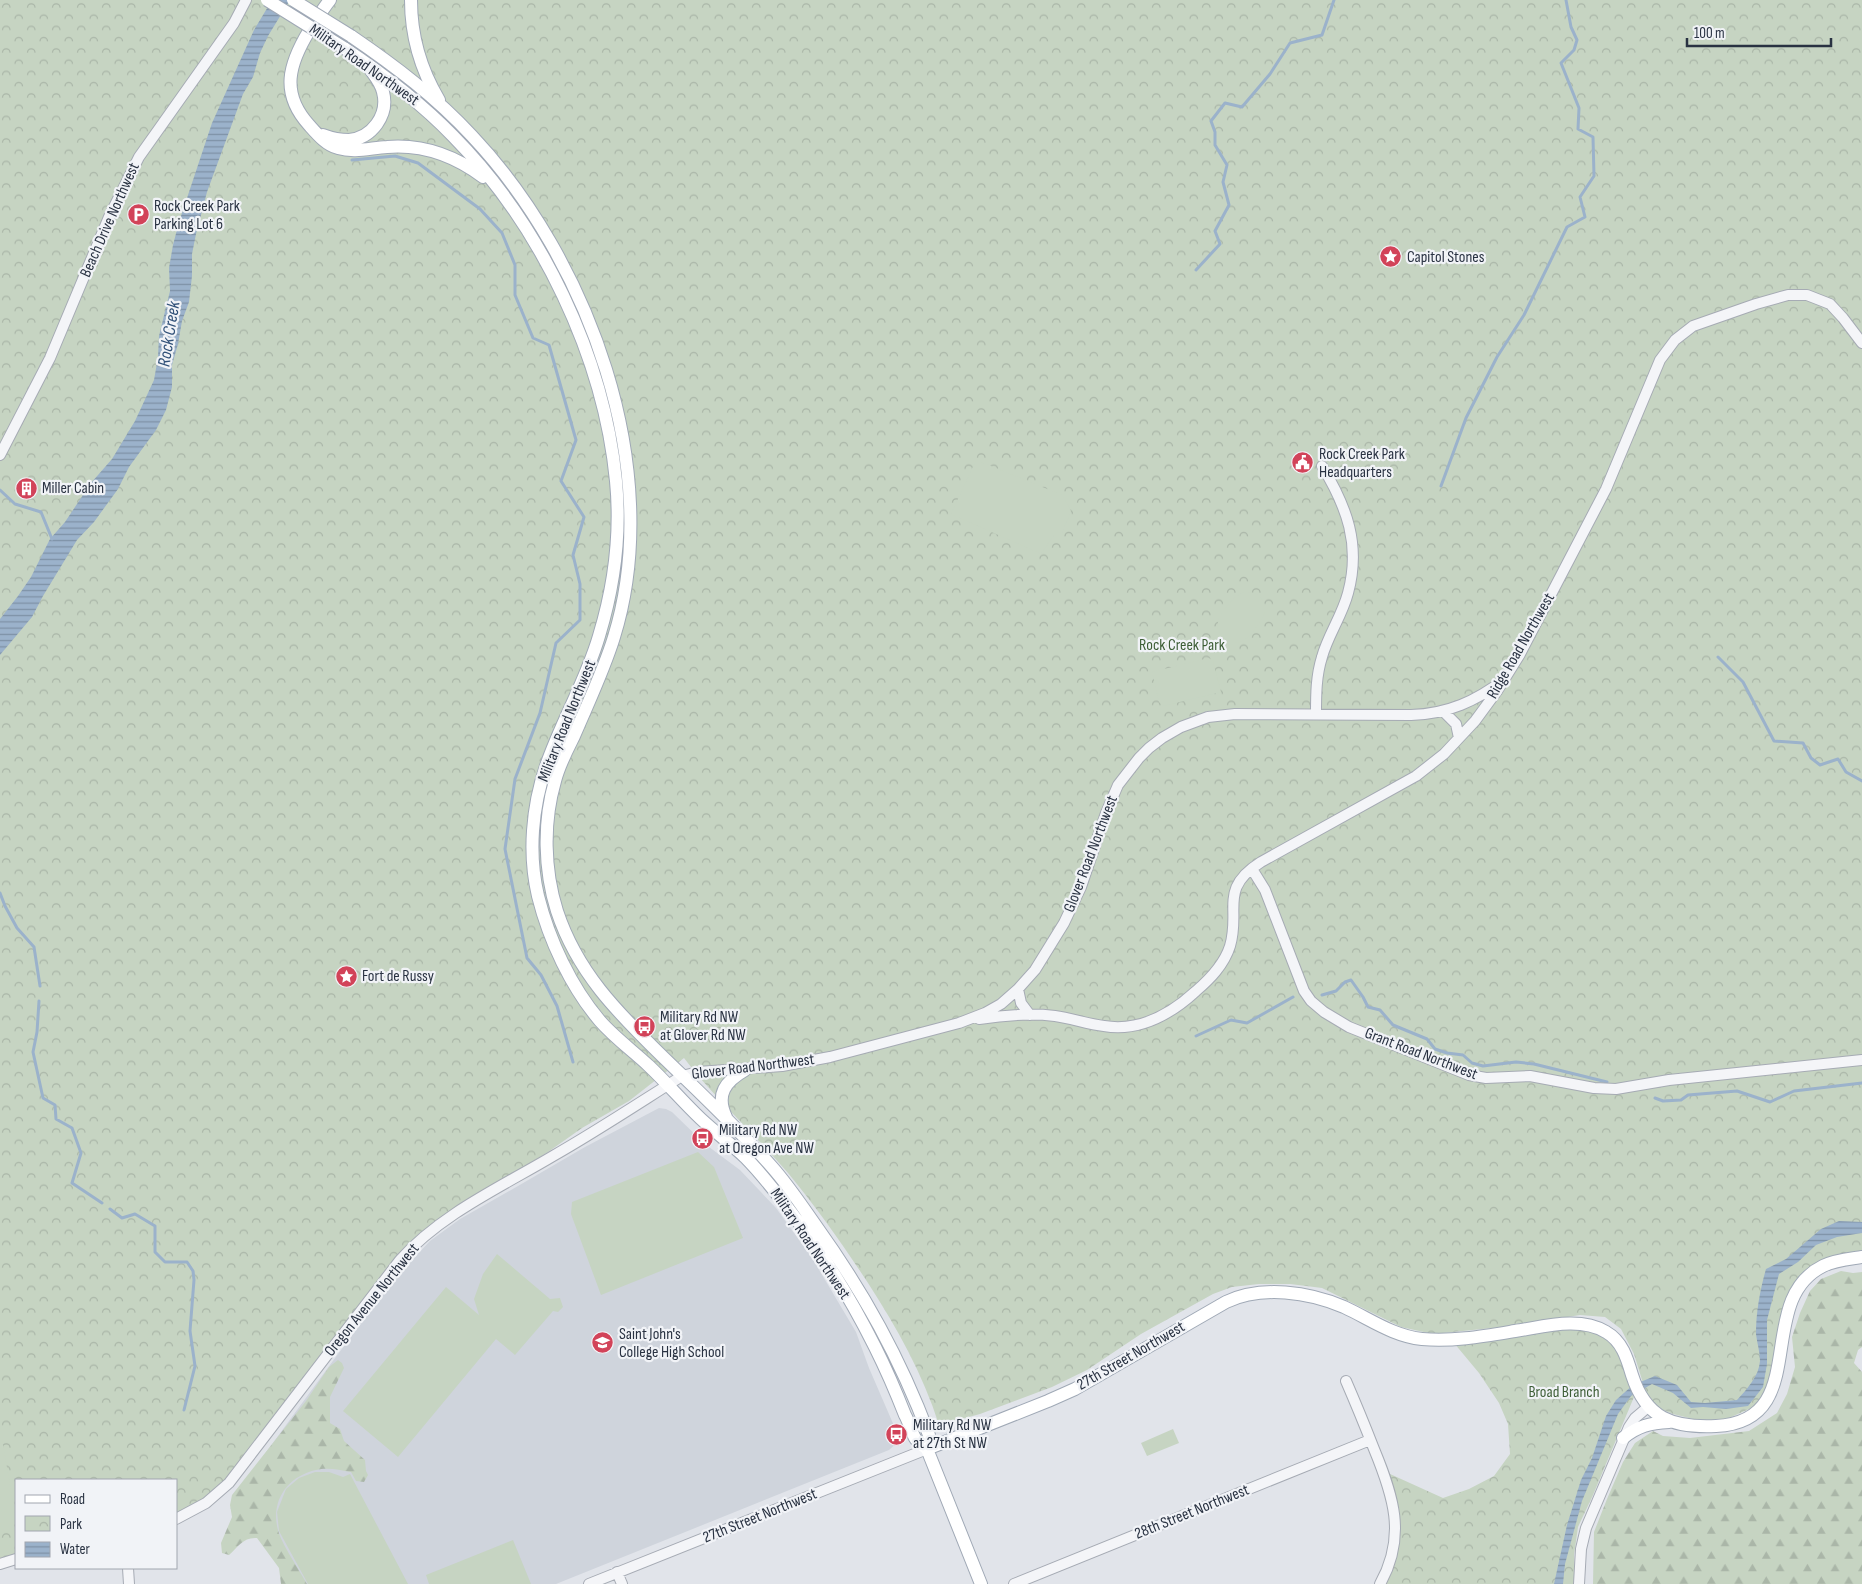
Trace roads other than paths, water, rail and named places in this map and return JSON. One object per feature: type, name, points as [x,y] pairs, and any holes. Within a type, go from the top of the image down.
[{"type":"main road","name":"Military Road Northwest","points":[[267,0],[365,62],[417,101],[455,137],[497,187],[538,249],[570,312],[601,400],[616,483],[615,554],[607,607],[593,657],[546,766],[536,810],[532,853],[538,896],[564,964],[586,1002],[602,1023],[705,1122],[748,1160],[798,1222],[834,1276],[861,1322],[887,1373],[916,1441],[927,1449]]},
{"type":"main road","name":"Military Road Northwest","points":[[293,0],[352,36],[404,74],[452,115],[474,138],[530,209],[561,260],[586,315],[612,393],[626,457],[630,518],[628,563],[616,632],[587,706],[554,781],[547,826],[548,866],[558,912],[581,964],[603,996],[682,1076],[726,1117],[788,1187],[833,1249],[868,1304],[893,1349],[923,1420],[929,1435],[927,1449],[981,1584]]},
{"type":"main road","points":[[330,0],[298,49],[292,63],[290,78],[293,97],[299,112],[316,133],[332,146],[343,150],[357,151],[390,146],[411,146],[440,153],[470,168],[497,187]]},
{"type":"main road","points":[[411,0],[413,32],[420,58],[437,99],[452,115]]},
{"type":"main road","points":[[316,133],[337,139],[350,140],[365,134],[377,123],[384,107],[383,94],[378,81],[365,62]]},
{"type":"main road","points":[[726,1117],[722,1105],[725,1086],[732,1078],[745,1070]]},
{"type":"main road","points":[[1623,1438],[1643,1425],[1672,1422],[1699,1426],[1721,1426],[1742,1420],[1756,1412],[1767,1400],[1774,1385],[1785,1320],[1800,1287],[1811,1274],[1823,1266],[1862,1257]]},
{"type":"main road","name":"27th Street Northwest","points":[[927,1449],[1076,1389],[1226,1302],[1241,1296],[1255,1294],[1294,1294],[1330,1302],[1390,1331],[1424,1339],[1458,1338],[1565,1324],[1592,1326],[1608,1333],[1619,1343],[1628,1360],[1637,1387],[1648,1407]]},
{"type":"main road","points":[[1648,1407],[1660,1417],[1672,1422]]},
{"type":"street","name":"Beach Drive Northwest","points":[[0,455],[50,358],[109,217],[139,157],[234,23],[246,0]]},
{"type":"street","name":"Ridge Road Northwest","points":[[966,1021],[1001,1016],[1056,1016],[1101,1026],[1125,1028],[1149,1022],[1173,1011],[1212,977],[1224,959],[1232,936],[1234,894],[1241,880],[1252,869],[1416,776],[1438,760],[1485,708],[1530,635],[1606,489],[1656,369],[1665,352],[1675,340],[1690,328],[1703,322],[1778,297],[1802,294],[1818,298],[1834,307],[1862,343]]},
{"type":"street","points":[[1316,714],[1317,680],[1322,656],[1348,594],[1353,552],[1346,512],[1341,499],[1322,466]]},
{"type":"street","name":"Glover Road Northwest","points":[[682,1076],[698,1072],[745,1070],[824,1059],[966,1021],[998,1006],[1018,989],[1041,962],[1070,911],[1118,785],[1149,748],[1181,727],[1215,716],[1236,714],[1418,715],[1443,711],[1472,701],[1505,678]]},
{"type":"street","points":[[1443,711],[1456,724],[1459,738]]},
{"type":"street","name":"Grant Road Northwest","points":[[1252,869],[1263,887],[1298,979],[1311,1001],[1330,1016],[1349,1027],[1468,1075],[1486,1078],[1536,1077],[1594,1088],[1616,1089],[1669,1080],[1862,1060]]},
{"type":"street","points":[[1018,989],[1024,1009],[1030,1015]]},
{"type":"street","name":"Oregon Avenue Northwest","points":[[178,1518],[206,1503],[230,1483],[394,1268],[420,1240],[462,1210],[598,1129],[682,1076]]},
{"type":"street","points":[[1346,1381],[1385,1476],[1392,1500],[1395,1521],[1394,1543],[1387,1571],[1380,1584]]},
{"type":"street","points":[[1579,1584],[1580,1555],[1586,1528],[1623,1438],[1635,1418],[1648,1407]]},
{"type":"street","name":"28th Street Northwest","points":[[1014,1584],[1370,1440]]},
{"type":"street","name":"27th Street Northwest","points":[[589,1584],[927,1449]]},
{"type":"street","points":[[0,1564],[15,1559]]},
{"type":"street","points":[[128,1569],[130,1584]]},
{"type":"street","points":[[617,1572],[622,1584]]},
{"type":"water","name":"Rock Creek","points":[[272,0],[290,0],[260,53],[253,77],[243,94],[207,192],[192,254],[189,302],[182,321],[172,365],[172,387],[166,410],[156,430],[129,467],[118,489],[94,522],[77,540],[32,617],[0,655],[0,619],[31,577],[50,539],[65,522],[91,483],[112,459],[135,421],[154,380],[159,336],[170,291],[169,268],[179,222],[212,123],[254,30]]},
{"type":"water","points":[[1839,1221],[1862,1222],[1862,1233],[1837,1237],[1816,1245],[1798,1262],[1779,1274],[1767,1320],[1767,1364],[1763,1387],[1748,1406],[1726,1409],[1691,1408],[1673,1393],[1652,1384],[1631,1396],[1618,1414],[1582,1501],[1565,1564],[1563,1584],[1554,1584],[1567,1525],[1581,1480],[1592,1458],[1606,1416],[1616,1400],[1633,1385],[1655,1376],[1677,1385],[1691,1402],[1705,1403],[1737,1400],[1752,1382],[1759,1367],[1760,1358],[1756,1334],[1757,1318],[1760,1293],[1766,1269],[1786,1259],[1821,1229]]},
{"type":"waterway","points":[[1196,270],[1220,244],[1215,231],[1229,205],[1223,182],[1227,165],[1215,145],[1215,132],[1211,121],[1225,103],[1242,107],[1270,74],[1290,43],[1322,35],[1334,0]]},
{"type":"waterway","points":[[1441,486],[1466,418],[1497,357],[1524,315],[1567,227],[1585,217],[1580,197],[1594,176],[1593,137],[1578,129],[1579,108],[1561,63],[1574,50],[1577,40],[1571,27],[1566,0]]},
{"type":"waterway","points":[[352,160],[395,156],[418,163],[480,209],[502,233],[515,265],[515,295],[533,338],[549,345],[576,440],[561,481],[584,517],[573,555],[580,584],[580,620],[556,643],[540,713],[515,779],[505,849],[527,958],[541,975],[557,1006],[573,1062]]},
{"type":"waterway","points":[[0,490],[15,504],[41,512],[52,539]]},
{"type":"waterway","points":[[1718,657],[1743,682],[1774,741],[1803,743],[1811,758],[1820,765],[1838,759],[1846,772],[1862,781]]},
{"type":"waterway","points":[[0,893],[17,928],[34,947],[40,986]]},
{"type":"waterway","points":[[1322,995],[1336,991],[1345,982],[1351,980],[1368,1007],[1380,1010],[1393,1025],[1427,1039],[1435,1049],[1463,1055],[1472,1063],[1483,1066],[1516,1062],[1534,1064],[1607,1082]]},
{"type":"waterway","points":[[1196,1036],[1231,1020],[1247,1023],[1293,997]]},
{"type":"waterway","points":[[39,1001],[37,1032],[33,1052],[43,1098],[55,1105],[56,1119],[72,1128],[81,1153],[72,1183],[102,1203]]},
{"type":"waterway","points":[[1655,1098],[1663,1101],[1681,1100],[1688,1095],[1737,1091],[1770,1102],[1794,1091],[1862,1083]]},
{"type":"waterway","points":[[110,1209],[122,1218],[135,1214],[155,1226],[155,1252],[165,1262],[187,1262],[193,1271],[190,1331],[195,1366],[184,1410]]},
{"type":"place","name":"Rock Creek Park Parking Lot 6","points":[[138,215]]},
{"type":"place","name":"Capitol Stones","points":[[1391,257]]},
{"type":"place","name":"Rock Creek Park Headquarters","points":[[1303,463]]},
{"type":"place","name":"Miller Cabin","points":[[26,488]]},
{"type":"place","name":"Fort de Russy","points":[[346,976]]},
{"type":"place","name":"Military Rd NW at Glover Rd NW","points":[[644,1026]]},
{"type":"place","name":"Military Rd NW at Oregon Ave NW","points":[[703,1139]]},
{"type":"place","name":"Saint John's College High School","points":[[603,1343]]},
{"type":"place","name":"Military Rd NW at 27th St NW","points":[[897,1434]]},
{"type":"park label","name":"Rock Creek Park","points":[[1182,645]]},
{"type":"park label","name":"Broad Branch","points":[[1564,1392]]}]
